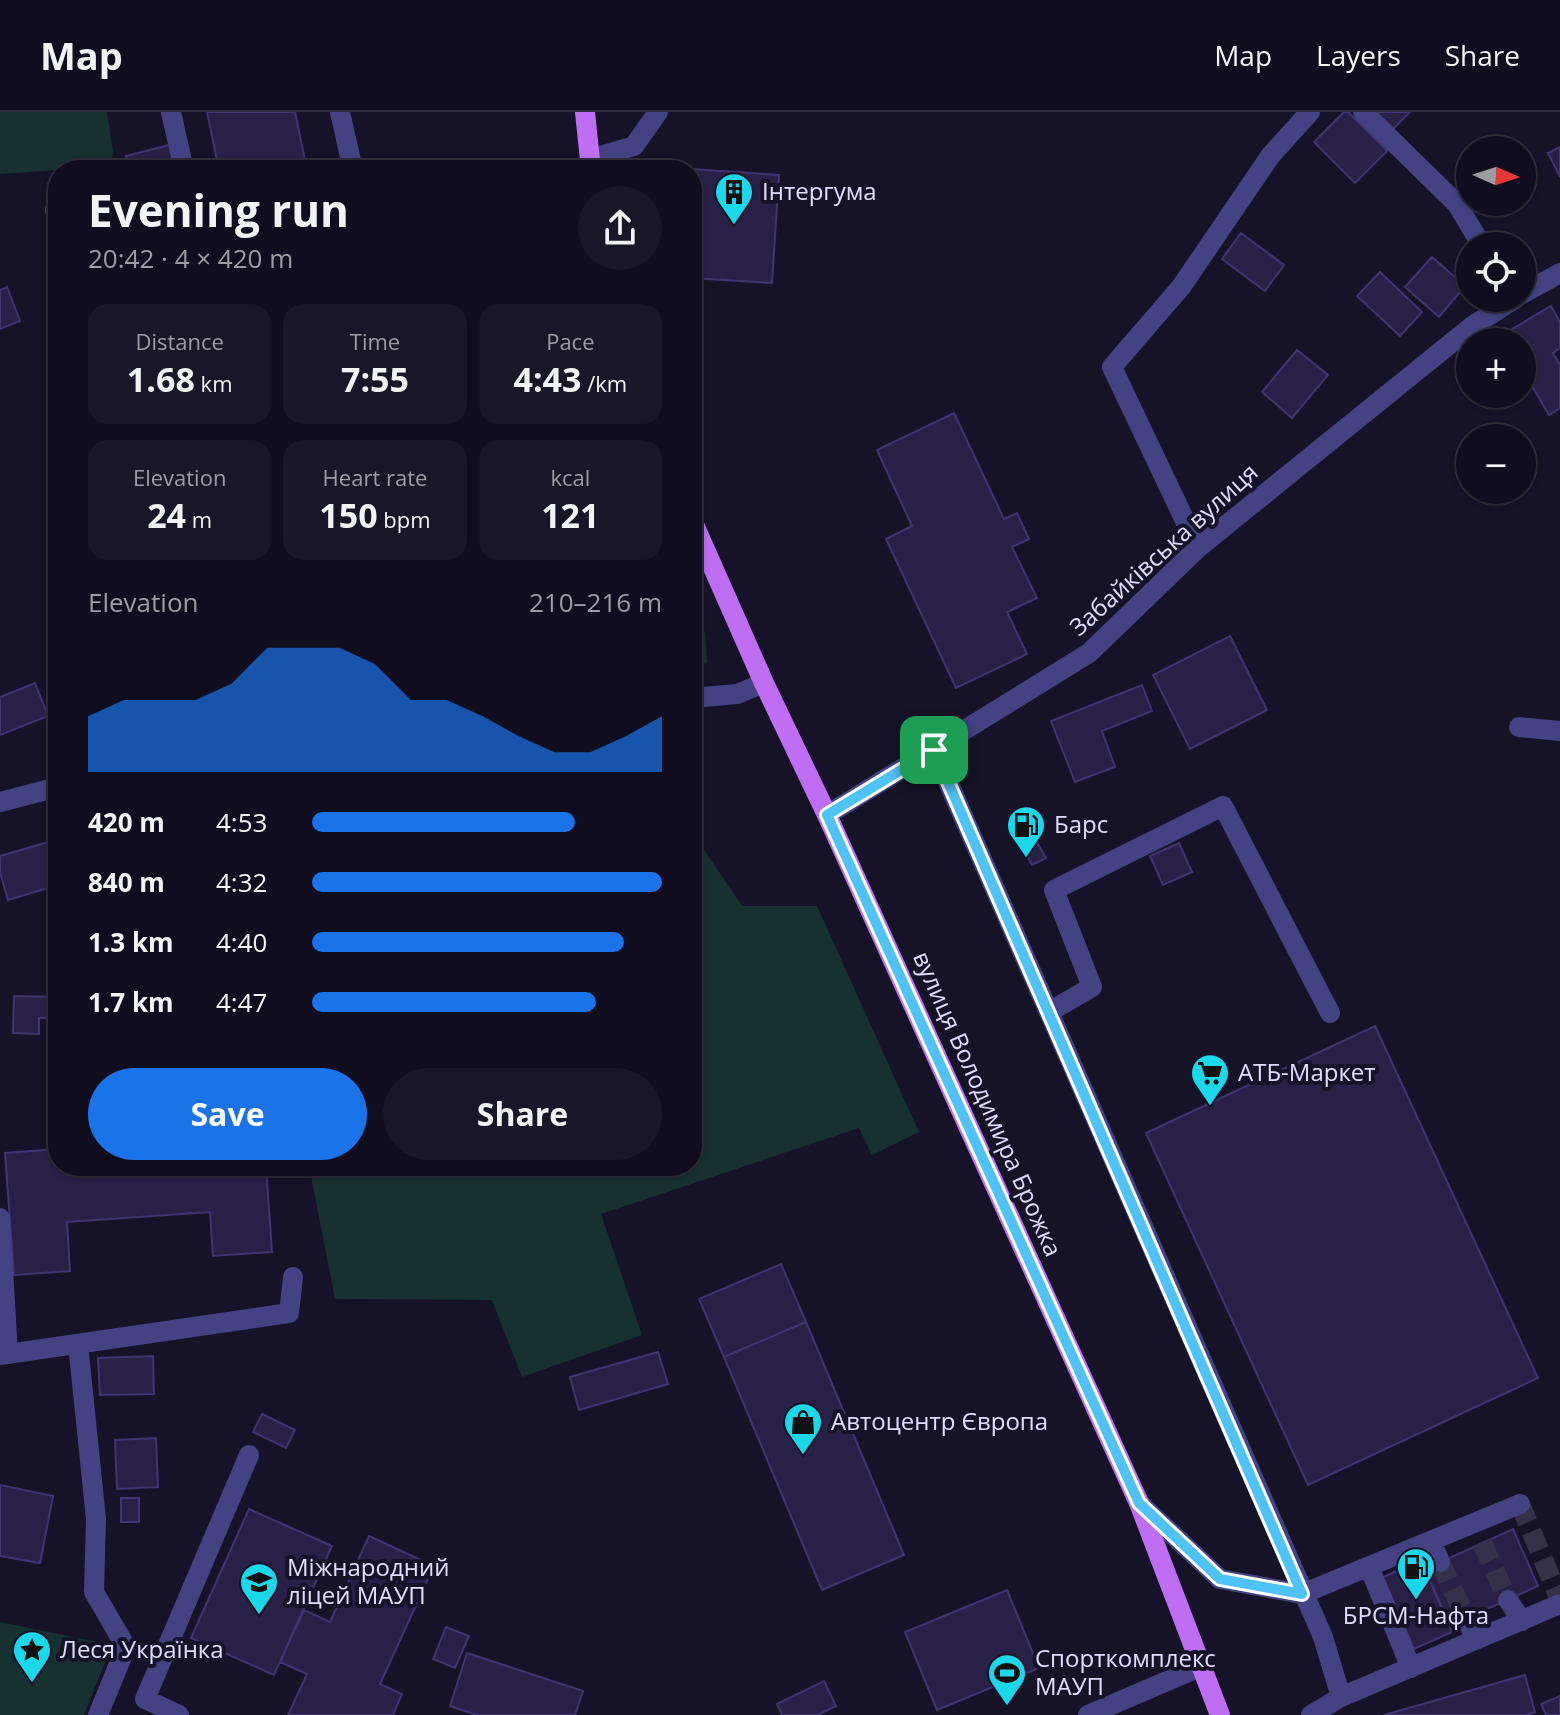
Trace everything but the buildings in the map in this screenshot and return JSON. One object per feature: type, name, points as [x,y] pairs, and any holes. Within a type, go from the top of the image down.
[{"type":"main road","points":[[585,112],[590,160]]},
{"type":"main road","name":"вулиця Володимира Брожка","points":[[702,543],[1139,1503],[1220,1715]]},
{"type":"street","points":[[171,112],[182,160]]},
{"type":"street","points":[[340,112],[351,160]]},
{"type":"street","points":[[602,160],[634,146],[658,112]]},
{"type":"street","points":[[1198,548],[1112,367],[1181,287],[1271,155],[1310,112]]},
{"type":"street","points":[[1363,112],[1457,204],[1474,232]]},
{"type":"street","name":"Забайківська вулиця","points":[[1536,286],[1560,273]]},
{"type":"street","name":"Забайківська вулиця","points":[[827,815],[1089,653],[1198,548],[1471,327],[1494,312]]},
{"type":"street","points":[[702,697],[737,694],[764,683]]},
{"type":"street","points":[[1519,727],[1560,731]]},
{"type":"street","points":[[934,750],[1323,1637],[1341,1697]]},
{"type":"street","points":[[0,802],[48,790]]},
{"type":"street","points":[[1049,1012],[1092,987],[1054,890],[1223,806],[1330,1013]]},
{"type":"street","points":[[0,1218],[4,1354],[289,1313],[293,1277]]},
{"type":"street","points":[[78,1344],[96,1519],[94,1592],[126,1647],[98,1715]]},
{"type":"street","points":[[179,1715],[145,1699],[249,1455]]},
{"type":"street","points":[[1139,1503],[1220,1579],[1302,1594],[1520,1504]]},
{"type":"street","points":[[1474,1523],[1482,1543]]},
{"type":"street","points":[[1431,1541],[1440,1562]]},
{"type":"street","points":[[1369,1567],[1411,1668]]},
{"type":"street","points":[[1508,1600],[1522,1621]]},
{"type":"street","points":[[1311,1715],[1341,1697],[1560,1604]]},
{"type":"street","points":[[1466,1618],[1476,1640]]},
{"type":"street","points":[[1088,1715],[1202,1666]]},
{"type":"green space","points":[[0,112],[107,112],[113,152],[111,160],[48,160],[48,171],[0,174]]},
{"type":"green space","points":[[702,626],[705,633],[707,662],[702,665]]},
{"type":"green space","points":[[702,847],[742,906],[817,906],[919,1132],[872,1155],[859,1128],[601,1214],[642,1335],[522,1377],[492,1300],[335,1299],[311,1176],[702,1176]]},
{"type":"green space","points":[[0,1622],[112,1645],[84,1715],[0,1715]]},
{"type":"tunnel","points":[[1520,1504],[1560,1600]]},
{"type":"tunnel","points":[[1482,1543],[1508,1600]]},
{"type":"tunnel","points":[[1440,1562],[1466,1618]]},
{"type":"place","name":"Інтергума","points":[[734,226]]},
{"type":"place","name":"Барс","points":[[1026,859]]},
{"type":"place","name":"АТБ-Маркет","points":[[1210,1107]]},
{"type":"place","name":"Автоцентр Європа","points":[[803,1456]]},
{"type":"place","name":"БРСМ-Нафта","points":[[1416,1601]]},
{"type":"place","name":"Міжнародний ліцей МАУП","points":[[259,1616]]},
{"type":"place","name":"Леся Українка","points":[[32,1684]]},
{"type":"place","name":"Спорткомплекс МАУП","points":[[1007,1707]]},
{"type":"route","points":[[934,750],[1091,1109],[1302,1594],[1220,1579],[1139,1503],[827,815],[934,750]]}]
